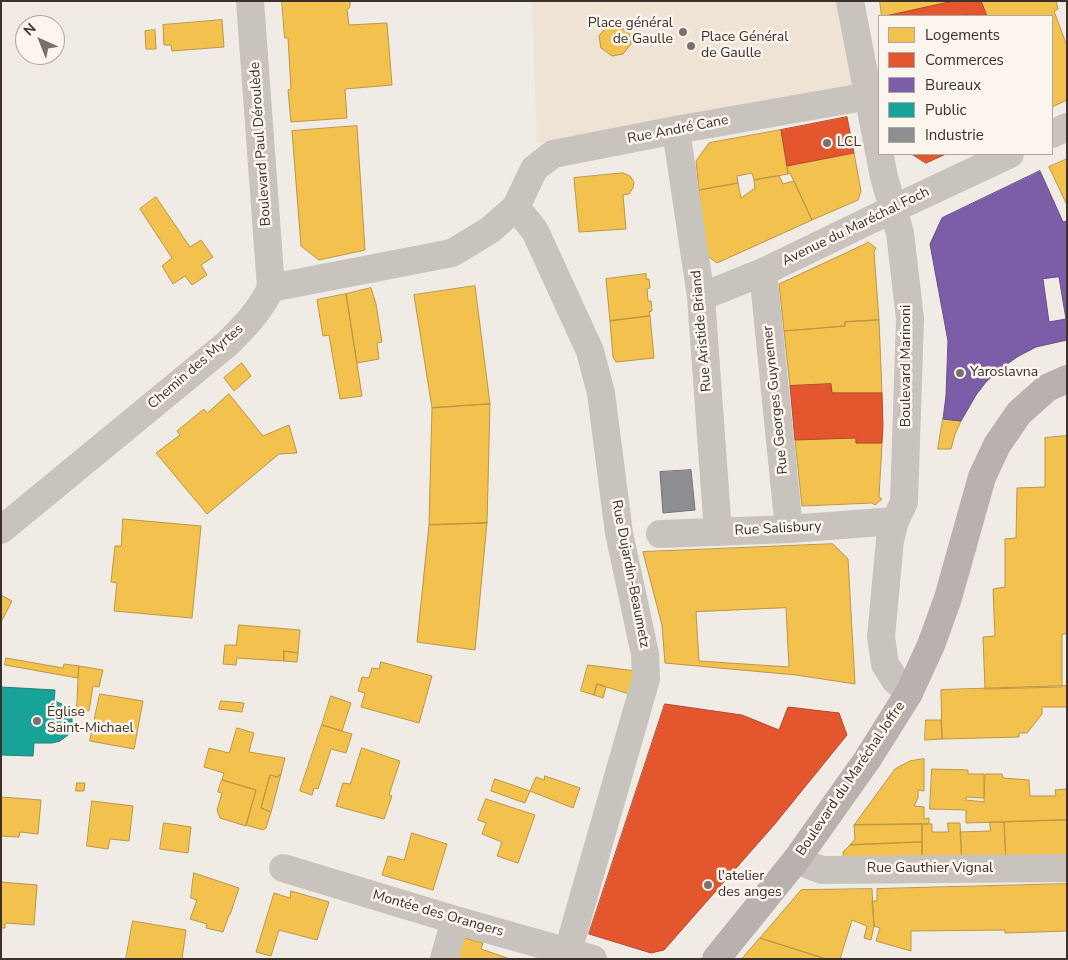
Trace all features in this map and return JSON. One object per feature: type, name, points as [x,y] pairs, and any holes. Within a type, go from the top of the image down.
[{"type":"main road","name":"Boulevard du Maréchal Joffre","points":[[716,959],[796,860],[867,760],[909,693],[931,645],[948,598],[982,477],[997,445],[1019,413],[1047,388],[1067,379]]},
{"type":"street","name":"Boulevard Paul Déroulède","points":[[250,1],[272,288]]},
{"type":"street","name":"Boulevard Marinoni","points":[[850,1],[878,145]]},
{"type":"street","name":"Rue André Cane","points":[[516,207],[534,169],[553,154],[869,96]]},
{"type":"street","points":[[1053,134],[1067,127]]},
{"type":"street","name":"Rue Aristide Briand","points":[[676,130],[701,297],[718,532]]},
{"type":"street","name":"Boulevard Marinoni","points":[[880,155],[892,209],[900,233],[910,319],[904,502],[890,540],[880,637],[885,664],[895,680],[909,693]]},
{"type":"street","name":"Avenue du Maréchal Foch","points":[[701,297],[763,272],[1008,155]]},
{"type":"street","points":[[272,288],[452,253],[490,230],[516,207]]},
{"type":"street","name":"Rue Dujardin-Beaumetz","points":[[516,207],[535,231],[590,351],[601,393],[619,533],[645,654],[646,679],[568,951]]},
{"type":"street","name":"Rue Georges Guynemer","points":[[763,272],[789,529]]},
{"type":"street","name":"Chemin des Myrtes","points":[[1,530],[227,344],[256,314],[272,288]]},
{"type":"street","name":"Rue Salisbury","points":[[660,534],[789,529],[896,521]]},
{"type":"street","name":"Rue Gauthier Vignal","points":[[796,860],[822,870],[1067,868]]},
{"type":"street","name":"Montée des Orangers","points":[[283,868],[593,959]]},
{"type":"street","points":[[444,959],[455,920]]},
{"type":"shaded area","name":"Place Général de Gaulle","points":[[532,1],[841,1],[856,90],[537,143]]},
{"type":"building: Logements","points":[[282,1],[350,1],[350,7],[347,10],[349,25],[387,23],[392,85],[345,89],[347,118],[291,122],[288,90],[291,89],[288,38],[285,38]]},
{"type":"building: Logements","points":[[880,1],[954,1],[891,15],[882,15]]},
{"type":"building: Logements","points":[[981,1],[1056,1],[1058,9],[1054,11],[1067,46],[1067,100],[1053,107],[1053,15],[987,15]]},
{"type":"building: Logements","points":[[222,20],[224,47],[172,51],[171,45],[164,45],[163,25]]},
{"type":"building: Logements","points":[[618,25],[629,33],[631,44],[623,54],[612,56],[601,48],[599,36],[607,26]]},
{"type":"building: Logements","points":[[155,30],[156,49],[146,49],[145,31]]},
{"type":"building: Logements","points":[[357,126],[365,250],[319,260],[301,246],[292,131]]},
{"type":"building: Logements","points":[[781,130],[788,174],[754,180],[752,173],[737,176],[738,183],[699,190],[696,161],[709,143]]},
{"type":"building: Logements","points":[[854,153],[861,191],[858,200],[812,220],[790,173],[788,174],[787,166]]},
{"type":"building: Logements","points":[[1067,159],[1067,205],[1049,167]]},
{"type":"building: Logements","points":[[623,173],[630,176],[634,182],[629,194],[623,195],[626,229],[579,232],[574,178]]},
{"type":"building: Logements","points":[[779,176],[783,184],[794,181],[812,220],[717,263],[706,255],[699,190],[738,183],[741,198],[755,188],[754,180]]},
{"type":"building: Logements","points":[[156,197],[190,247],[201,240],[213,257],[201,265],[207,275],[192,285],[185,276],[173,284],[162,266],[172,258],[140,209]]},
{"type":"building: Logements","points":[[868,242],[876,248],[874,252],[879,320],[845,322],[845,326],[784,331],[779,284]]},
{"type":"building: Logements","points":[[646,274],[646,279],[649,279],[650,288],[647,289],[648,301],[651,301],[652,311],[649,312],[650,316],[610,321],[606,279]]},
{"type":"building: Logements","points":[[475,286],[490,404],[432,408],[414,295]]},
{"type":"building: Logements","points":[[371,288],[376,304],[382,342],[377,343],[379,359],[357,363],[346,294]]},
{"type":"building: Logements","points":[[346,294],[362,396],[340,399],[329,335],[323,336],[317,300]]},
{"type":"building: Logements","points":[[650,316],[654,358],[616,362],[613,357],[610,321]]},
{"type":"building: Logements","points":[[879,320],[882,393],[832,393],[831,384],[790,386],[784,331],[845,326],[845,322]]},
{"type":"building: Logements","points":[[242,363],[251,376],[234,391],[224,378]]},
{"type":"building: Logements","points":[[229,394],[263,436],[289,425],[297,453],[279,454],[207,514],[156,453],[180,435],[177,431],[204,409],[207,413]]},
{"type":"building: Logements","points":[[490,404],[487,523],[429,525],[432,408]]},
{"type":"building: Logements","points":[[943,419],[961,421],[951,449],[938,449]]},
{"type":"building: Logements","points":[[1067,436],[1067,634],[1062,634],[1062,687],[985,689],[983,637],[995,636],[993,589],[1005,587],[1005,539],[1016,538],[1017,488],[1045,487],[1045,438]]},
{"type":"building: Logements","points":[[856,438],[856,443],[882,443],[879,497],[882,499],[875,505],[872,503],[802,506],[795,440]]},
{"type":"building: Logements","points":[[123,519],[201,526],[192,618],[114,611],[117,583],[111,582],[115,546],[121,546]]},
{"type":"building: Logements","points":[[487,523],[475,650],[417,642],[429,525]]},
{"type":"building: Logements","points":[[833,544],[848,559],[855,684],[796,675],[665,663],[662,625],[643,552]],"holes":[[[786,608],[789,667],[699,661],[696,612]]]},
{"type":"building: Logements","points":[[1,595],[12,601],[1,622]]},
{"type":"building: Logements","points":[[239,625],[300,630],[298,653],[284,651],[284,661],[237,658],[236,665],[223,664],[225,645],[236,645]]},
{"type":"building: Logements","points":[[284,651],[298,653],[297,662],[284,661]]},
{"type":"building: Logements","points":[[6,658],[63,668],[64,664],[79,666],[78,678],[5,665]]},
{"type":"building: Logements","points":[[381,662],[432,676],[419,723],[361,707],[365,693],[358,691],[362,677],[369,678],[372,668],[379,669]]},
{"type":"building: Logements","points":[[588,665],[636,671],[629,694],[597,684],[594,695],[581,691]]},
{"type":"building: Logements","points":[[79,666],[103,670],[99,687],[93,686],[89,711],[77,709]]},
{"type":"building: Logements","points":[[597,684],[606,687],[603,698],[594,695]]},
{"type":"building: Logements","points":[[1067,686],[1067,707],[1042,707],[1042,714],[1027,733],[1019,733],[1019,737],[942,739],[941,690]]},
{"type":"building: Logements","points":[[100,694],[143,701],[134,749],[90,741]]},
{"type":"building: Logements","points":[[331,696],[351,703],[342,731],[322,725]]},
{"type":"building: Logements","points":[[221,701],[244,703],[242,712],[219,709]]},
{"type":"building: Logements","points":[[926,720],[941,720],[942,739],[925,740]]},
{"type":"building: Logements","points":[[322,725],[352,734],[346,753],[331,749],[318,789],[314,788],[312,795],[300,791]]},
{"type":"building: Logements","points":[[237,728],[254,733],[249,752],[285,758],[281,774],[277,777],[270,775],[261,808],[271,812],[266,828],[263,830],[246,825],[256,790],[222,780],[224,773],[204,767],[209,748],[229,753]]},
{"type":"building: Logements","points":[[362,748],[400,761],[389,795],[392,796],[384,819],[336,806],[343,783],[350,784]]},
{"type":"building: Logements","points":[[924,759],[924,791],[918,790],[918,798],[914,806],[924,807],[924,819],[929,818],[929,824],[854,825],[895,769],[910,761]]},
{"type":"building: Logements","points":[[932,769],[968,770],[968,774],[984,774],[984,798],[966,797],[966,800],[984,802],[985,774],[1002,774],[1003,778],[1029,780],[1030,796],[1056,796],[1055,790],[1067,789],[1067,820],[966,823],[966,810],[930,809]]},
{"type":"building: Logements","points":[[281,774],[271,812],[261,808],[270,775],[277,777]]},
{"type":"building: Logements","points":[[545,776],[580,788],[573,808],[530,791],[536,777],[544,780]]},
{"type":"building: Logements","points":[[495,779],[530,791],[525,803],[491,791]]},
{"type":"building: Logements","points":[[222,780],[256,790],[246,826],[220,818],[217,810],[222,793],[218,792]]},
{"type":"building: Logements","points":[[77,783],[85,783],[84,791],[76,791]]},
{"type":"building: Logements","points":[[1,797],[41,800],[38,834],[20,832],[19,837],[1,836]]},
{"type":"building: Logements","points":[[486,799],[535,815],[518,863],[497,856],[502,842],[482,834],[486,823],[478,820]]},
{"type":"building: Logements","points":[[92,801],[133,806],[129,841],[110,839],[108,849],[87,846]]},
{"type":"building: Logements","points":[[1067,820],[1067,861],[1006,862],[1004,822]]},
{"type":"building: Logements","points":[[990,822],[1004,822],[1006,862],[962,863],[960,832],[990,831]]},
{"type":"building: Logements","points":[[164,823],[191,827],[188,853],[160,849]]},
{"type":"building: Logements","points":[[948,823],[960,823],[962,863],[922,864],[922,824],[932,824],[932,832],[948,832]]},
{"type":"building: Logements","points":[[922,824],[922,842],[850,845],[855,839],[854,825]]},
{"type":"building: Logements","points":[[412,833],[447,844],[433,890],[382,875],[388,856],[404,860]]},
{"type":"building: Logements","points":[[922,842],[922,864],[844,862],[843,852],[850,845]]},
{"type":"building: Logements","points":[[194,873],[239,888],[223,932],[206,928],[207,924],[190,919],[197,900],[191,898]]},
{"type":"building: Logements","points":[[1,882],[37,885],[34,925],[5,923],[5,928],[1,928]]},
{"type":"building: Logements","points":[[1067,884],[1067,931],[1005,933],[1005,930],[911,931],[911,951],[876,941],[880,928],[874,926],[872,901],[877,901],[877,889]]},
{"type":"building: Logements","points":[[872,889],[874,926],[871,940],[864,938],[867,926],[852,920],[840,959],[826,959],[760,938],[801,890]]},
{"type":"building: Logements","points":[[291,891],[329,902],[317,940],[279,930],[271,956],[256,952],[274,893],[290,898]]},
{"type":"building: Logements","points":[[133,921],[186,930],[182,959],[126,959]]},
{"type":"building: Logements","points":[[465,938],[483,943],[481,949],[510,959],[454,959],[457,944]]},
{"type":"building: Logements","points":[[760,938],[826,959],[742,959]]},
{"type":"building: Commerces","points":[[954,1],[981,1],[987,15],[968,14],[891,15]]},
{"type":"building: Commerces","points":[[847,117],[854,153],[787,166],[781,130]]},
{"type":"building: Commerces","points":[[914,155],[944,155],[926,163]]},
{"type":"building: Commerces","points":[[831,384],[832,393],[882,393],[882,443],[856,443],[856,438],[795,440],[790,386]]},
{"type":"building: Commerces","points":[[665,704],[742,715],[779,730],[788,707],[839,713],[847,735],[774,825],[664,950],[651,953],[589,934]]},
{"type":"building: Bureaux","points":[[1040,171],[1063,222],[1067,221],[1067,340],[1036,347],[1017,357],[999,370],[976,395],[961,421],[943,419],[946,396],[948,341],[930,244],[942,218]],"holes":[[[1059,277],[1066,319],[1049,322],[1043,279]]]},
{"type":"building: Public","name":"Église Saint-Michael","points":[[1,687],[55,690],[54,701],[62,704],[72,715],[72,726],[68,735],[60,741],[52,743],[34,743],[33,756],[1,755]]},
{"type":"building: Industrie","points":[[691,470],[695,510],[663,513],[660,472]]},
{"type":"place","name":"Place général de Gaulle","points":[[683,32]]},
{"type":"place","name":"Place Général de Gaulle","points":[[691,46]]},
{"type":"place","name":"LCL","points":[[827,143]]},
{"type":"place","name":"Yaroslavna","points":[[960,373]]},
{"type":"place","name":"Église Saint-Michael","points":[[37,721]]},
{"type":"place","name":"l'atelier des anges","points":[[708,885]]}]
